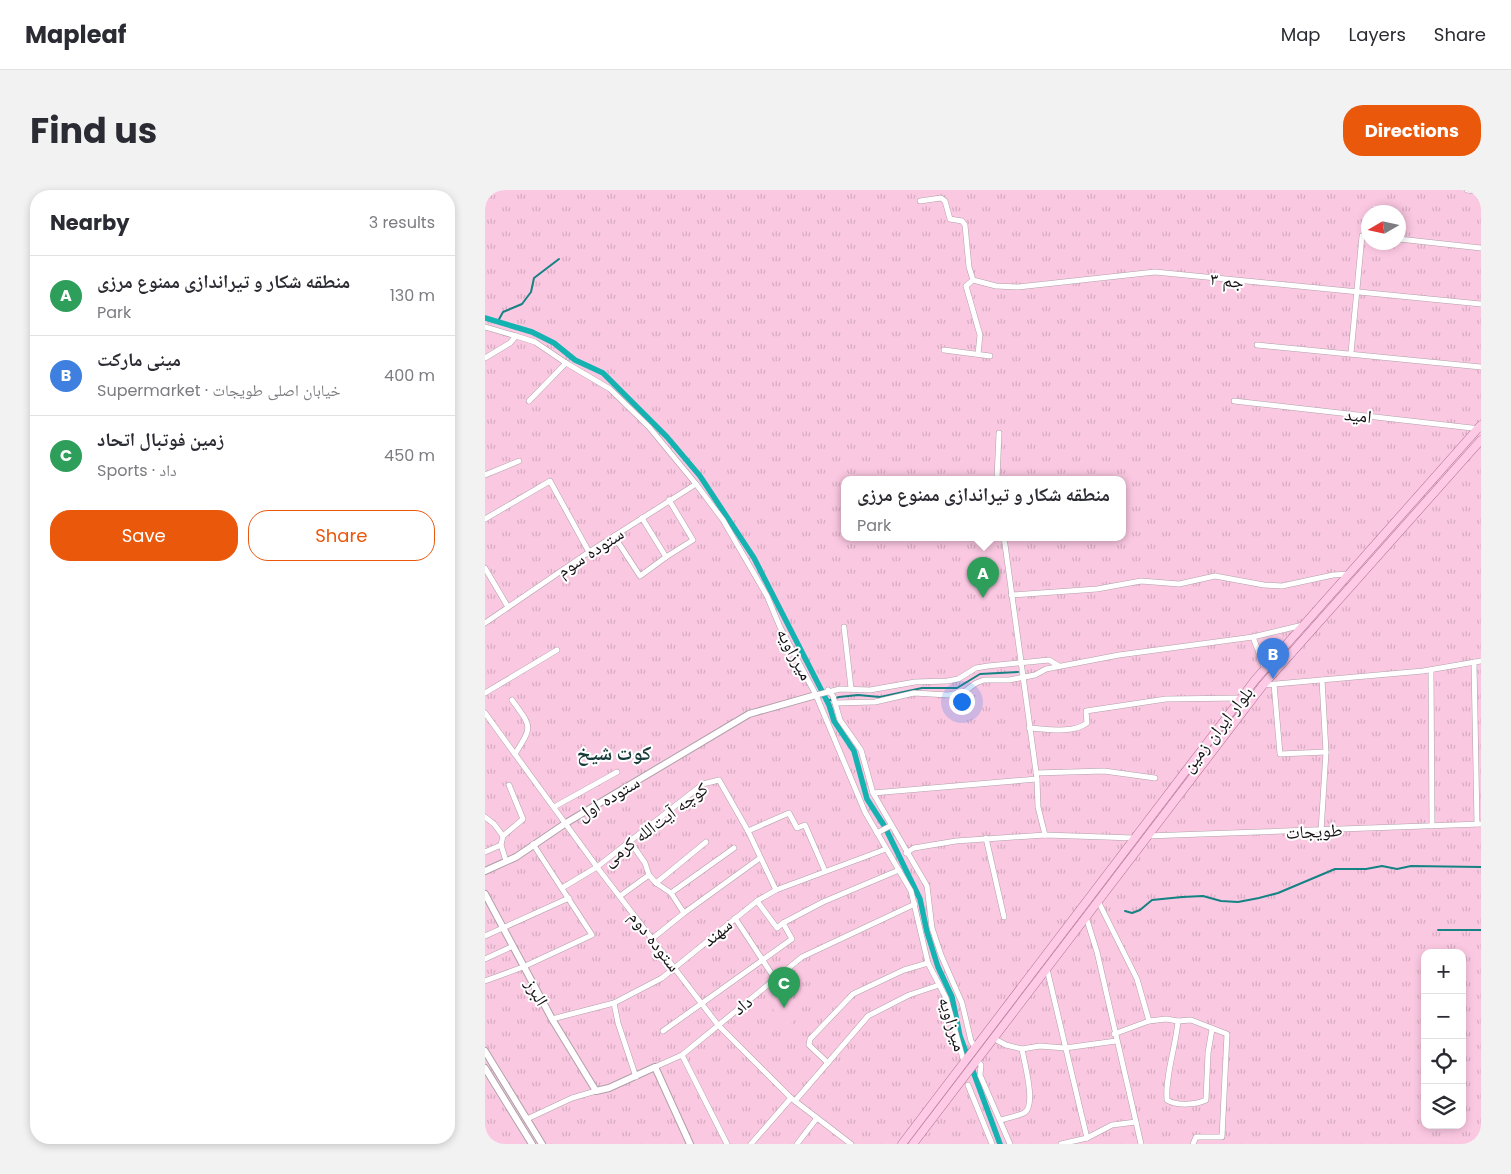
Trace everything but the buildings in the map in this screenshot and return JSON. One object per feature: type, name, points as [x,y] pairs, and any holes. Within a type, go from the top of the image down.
[{"type":"main road","name":"بلوار ایران زمین","points":[[964,1062],[1241,698],[1480,427]]},
{"type":"main road","name":"بلوار ایران زمین","points":[[913,1144],[1263,685],[1481,440]]},
{"type":"main road","points":[[902,1144],[964,1062]]},
{"type":"street","points":[[1467,190],[1481,192]]},
{"type":"street","points":[[920,200],[941,198],[945,201],[950,219],[962,221],[965,225],[969,267],[973,280],[966,286],[980,335],[978,354]]},
{"type":"street","points":[[1406,241],[1481,248]]},
{"type":"street","points":[[1351,353],[1361,247]]},
{"type":"street","name":"جم ۳","points":[[973,280],[996,286],[1018,287],[1155,272],[1481,304]]},
{"type":"street","name":"میرزاویه","points":[[485,327],[535,342],[610,389],[649,427],[697,484],[723,520],[751,566],[817,695],[865,812],[879,832],[886,849],[911,891],[927,963],[946,998],[964,1062]]},
{"type":"street","points":[[485,358],[510,343],[516,336]]},
{"type":"street","points":[[1257,345],[1481,367]]},
{"type":"street","points":[[944,350],[990,356]]},
{"type":"street","points":[[529,401],[566,363]]},
{"type":"street","name":"امید","points":[[1234,401],[1480,427]]},
{"type":"street","points":[[997,476],[999,433]]},
{"type":"street","points":[[485,475],[519,461]]},
{"type":"street","points":[[485,519],[550,481],[589,552]]},
{"type":"street","name":"ستوده سوم","points":[[485,623],[589,552],[697,484]]},
{"type":"street","points":[[614,536],[640,576],[693,540],[669,500]]},
{"type":"street","points":[[642,518],[667,557]]},
{"type":"street","points":[[1004,541],[1029,728],[1037,773],[1038,807],[1045,834]]},
{"type":"street","points":[[485,568],[507,608]]},
{"type":"street","points":[[1011,594],[1097,588],[1141,581],[1179,584],[1215,576],[1264,585],[1282,586],[1333,575],[1349,574]]},
{"type":"street","points":[[834,700],[875,702],[915,693],[948,695],[964,692],[975,683],[983,680],[1022,678],[1059,666],[1119,655],[1253,637],[1304,625]]},
{"type":"street","points":[[844,626],[851,688]]},
{"type":"street","points":[[1253,637],[1265,669]]},
{"type":"street","points":[[485,693],[557,650]]},
{"type":"street","points":[[817,695],[827,691],[851,688],[870,690],[915,682],[947,681],[958,679],[976,668],[1049,660],[1059,666]]},
{"type":"street","points":[[1263,685],[1431,670],[1481,661]]},
{"type":"street","points":[[1474,662],[1479,824]]},
{"type":"street","points":[[1431,670],[1432,826]]},
{"type":"street","points":[[1321,831],[1326,752],[1322,680]]},
{"type":"street","points":[[1274,684],[1280,754],[1326,752]]},
{"type":"street","points":[[827,691],[834,700],[840,720],[861,750],[873,793],[889,827],[927,886],[932,928],[941,955],[962,1003],[974,1049]]},
{"type":"street","name":"ستوده اول","points":[[485,871],[506,861],[749,714],[817,695]]},
{"type":"street","points":[[1029,728],[1059,729],[1083,726],[1087,723],[1087,711],[1166,699],[1241,698]]},
{"type":"street","points":[[512,700],[528,723],[529,728],[515,754]]},
{"type":"street","name":"ستوده دوم","points":[[485,713],[597,867],[718,1025],[793,1099],[848,1143]]},
{"type":"street","points":[[1037,773],[1104,771],[1155,778]]},
{"type":"street","points":[[554,807],[617,772]]},
{"type":"street","points":[[873,793],[1037,779]]},
{"type":"street","name":"کوچه آیت‌الله کرمی","points":[[562,888],[597,867],[629,840],[703,784],[719,780],[748,831],[776,890]]},
{"type":"street","points":[[506,861],[501,845],[503,836],[523,819],[509,785]]},
{"type":"street","points":[[748,831],[789,813],[797,828],[805,825],[825,871]]},
{"type":"street","points":[[485,817],[494,824],[503,836]]},
{"type":"street","name":"طویجات","points":[[1147,836],[1479,824]]},
{"type":"street","points":[[879,832],[889,827]]},
{"type":"street","points":[[906,853],[914,848],[985,838],[1045,834],[1133,838]]},
{"type":"street","points":[[985,838],[1004,918]]},
{"type":"street","points":[[629,840],[645,863],[649,875],[656,883],[671,893],[684,913]]},
{"type":"street","points":[[656,883],[706,842]]},
{"type":"street","points":[[485,982],[523,967],[592,934],[533,844]]},
{"type":"street","points":[[485,852],[501,845]]},
{"type":"street","points":[[671,893],[734,848]]},
{"type":"street","name":"سهند","points":[[552,1019],[614,1002],[662,978],[757,901],[776,890],[886,849]]},
{"type":"street","points":[[653,938],[760,858]]},
{"type":"street","points":[[757,901],[777,928],[823,902],[899,870]]},
{"type":"street","points":[[620,896],[649,875]]},
{"type":"street","name":"البرز","points":[[485,894],[552,1019],[595,1089]]},
{"type":"street","points":[[485,936],[569,898]]},
{"type":"street","points":[[1098,901],[1137,979],[1149,1021]]},
{"type":"street","name":"داد","points":[[527,1119],[595,1089],[609,1088],[636,1077],[682,1055],[802,957],[915,904]]},
{"type":"street","points":[[1086,917],[1097,952],[1114,1034],[1141,1144]]},
{"type":"street","points":[[735,918],[775,979]]},
{"type":"street","points":[[663,1031],[792,938],[783,923]]},
{"type":"street","points":[[485,959],[513,946]]},
{"type":"street","points":[[828,1063],[813,1051],[809,1045],[810,1039],[853,994],[904,970],[927,963]]},
{"type":"street","points":[[1047,969],[1087,1138]]},
{"type":"street","points":[[751,1144],[828,1063],[868,1016],[909,995],[939,985]]},
{"type":"street","points":[[614,1002],[620,1032],[636,1077]]},
{"type":"street","points":[[1114,1034],[1149,1021],[1166,1019],[1178,1021],[1191,1020],[1227,1034],[1222,1137],[1196,1137],[1193,1144]]},
{"type":"street","points":[[1178,1021],[1176,1046],[1166,1090],[1167,1100],[1171,1103],[1201,1102],[1206,1100],[1208,1053],[1213,1029]]},
{"type":"street","points":[[993,1038],[1006,1045],[1022,1049],[1040,1046],[1065,1048],[1116,1041]]},
{"type":"street","points":[[1001,1120],[1025,1112],[1029,1107],[1029,1084],[1022,1049]]},
{"type":"street","points":[[485,1051],[542,1144]]},
{"type":"street","points":[[682,1055],[727,1144]]},
{"type":"street","points":[[976,1062],[981,1065],[980,1075],[1010,1144]]},
{"type":"street","points":[[655,1067],[690,1144]]},
{"type":"street","points":[[485,1068],[532,1144]]},
{"type":"street","points":[[968,1085],[992,1144]]},
{"type":"street","points":[[797,1144],[817,1118]]},
{"type":"street","points":[[1061,1144],[1087,1138],[1112,1125],[1136,1122]]},
{"type":"green space","points":[[485,190],[1481,190],[1481,1144],[485,1144]]},
{"type":"green space","points":[[779,989],[802,1013],[789,1026],[766,1002]]},
{"type":"waterway","points":[[497,323],[503,312],[522,304],[531,292],[534,278],[559,259]]},
{"type":"waterway","points":[[485,318],[532,332],[554,343],[575,360],[603,373],[667,437],[700,476],[754,558],[829,705],[834,721],[854,751],[867,799],[885,827],[920,899],[927,932],[938,967],[952,997],[960,1036],[1000,1144]]},
{"type":"waterway","points":[[827,701],[839,697],[858,695],[880,697],[922,688],[957,688],[980,674],[1018,672]]},
{"type":"waterway","points":[[1125,911],[1132,913],[1140,910],[1152,900],[1182,897],[1203,896],[1221,901],[1238,902],[1259,898],[1278,893],[1335,869],[1366,869],[1382,866],[1397,869],[1411,866],[1481,867]]},
{"type":"waterway","points":[[1438,930],[1481,930]]},
{"type":"place","name":"منطقه شکار و تیراندازی ممنوع مرزی","points":[[983,598]]},
{"type":"place","name":"مینی مارکت","points":[[1273,679]]},
{"type":"place","name":"زمین فوتبال اتحاد","points":[[784,1008]]},
{"type":"district","name":"کوت شیخ","points":[[614,753]]}]
